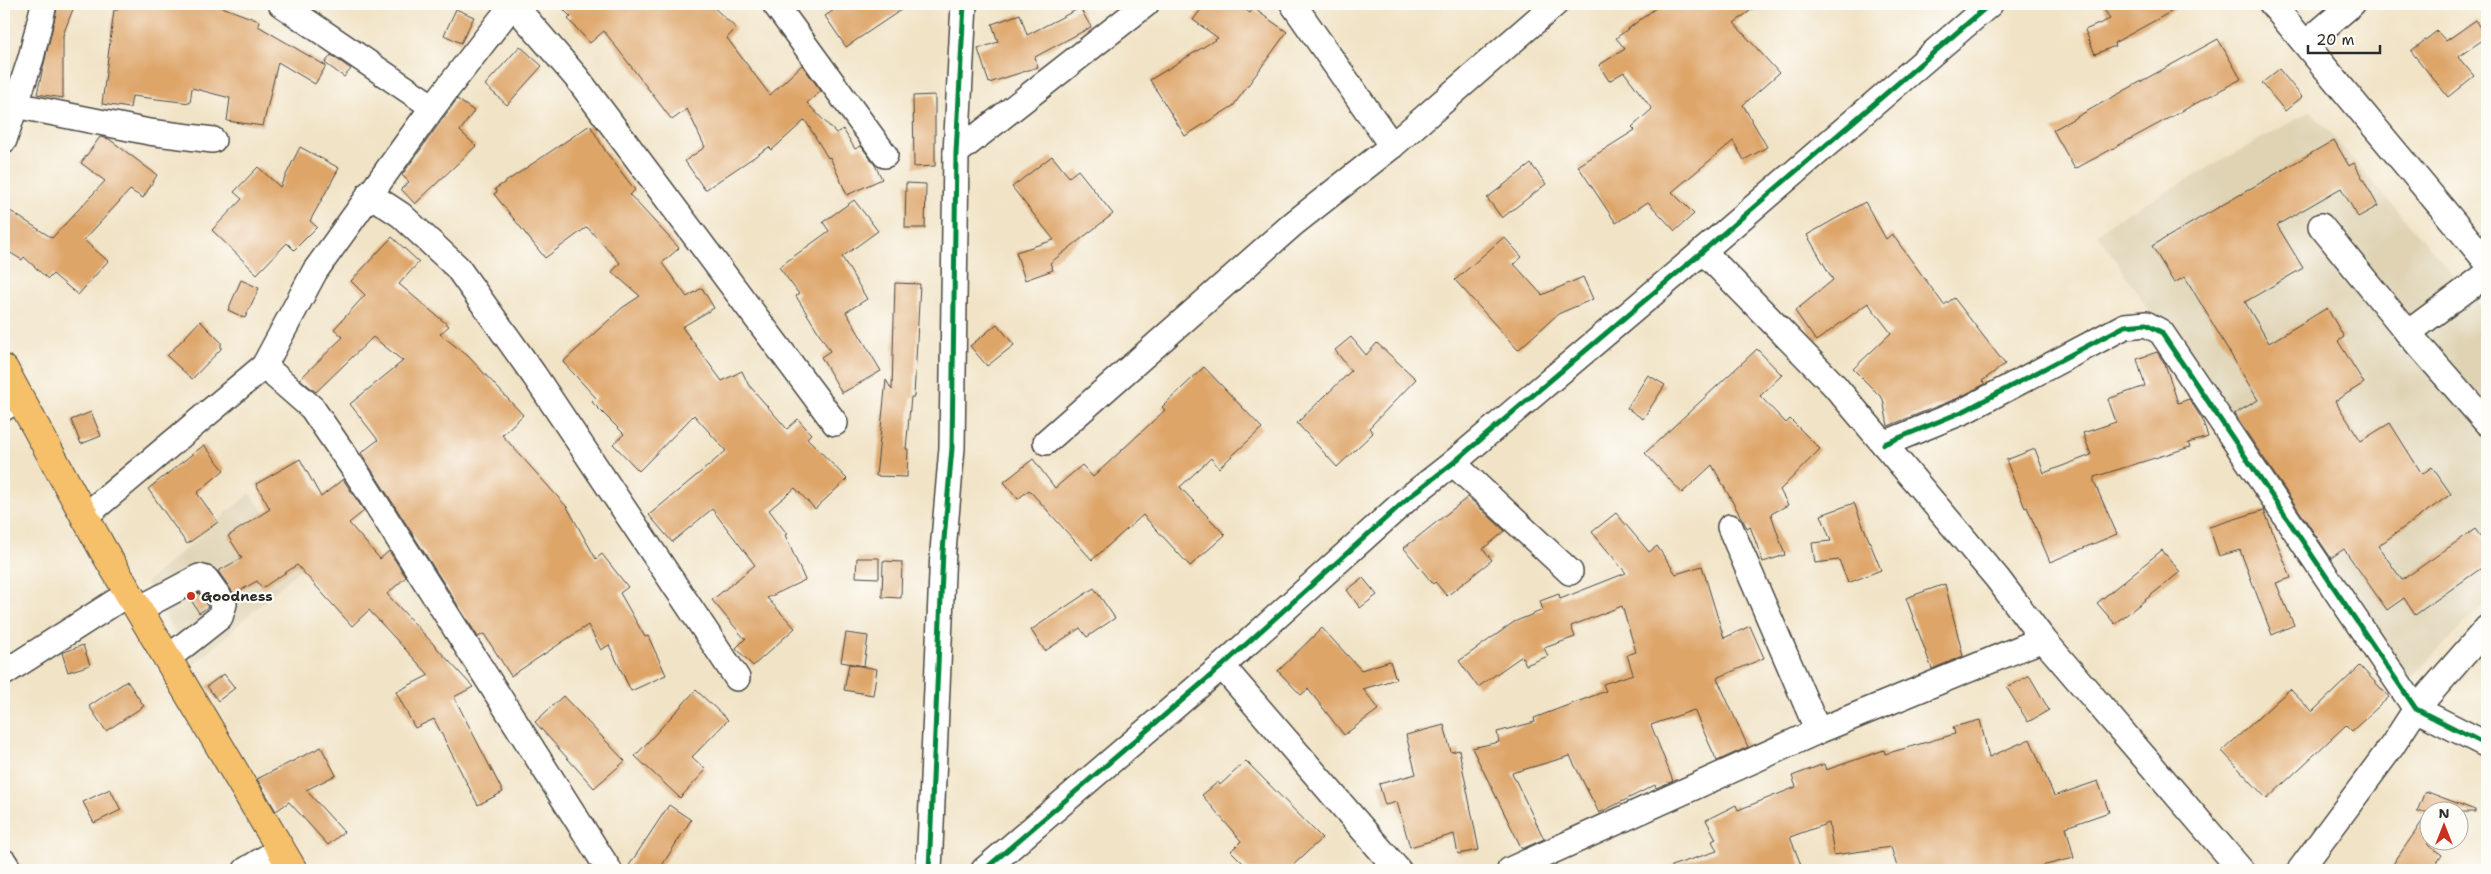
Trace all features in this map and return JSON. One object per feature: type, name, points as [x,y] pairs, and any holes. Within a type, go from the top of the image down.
[{"type":"main road","points":[[4,369],[12,403],[84,516],[287,860]]},
{"type":"street","points":[[4,140],[31,58],[44,4]]},
{"type":"street","points":[[280,4],[433,107]]},
{"type":"street","points":[[84,516],[264,366],[315,271],[433,107],[513,4],[577,78],[835,423]]},
{"type":"street","points":[[775,4],[885,154]]},
{"type":"street","points":[[929,870],[943,551],[953,429],[956,152],[964,4]]},
{"type":"street","points":[[956,152],[1146,4]]},
{"type":"street","points":[[1293,4],[1392,146]]},
{"type":"street","points":[[1046,442],[1292,224],[1392,146],[1555,4]]},
{"type":"street","points":[[984,870],[1222,666],[1407,498],[1453,463],[1990,4]]},
{"type":"street","points":[[2272,4],[2486,262],[2408,333]]},
{"type":"street","points":[[2306,43],[2352,4]]},
{"type":"street","points":[[15,105],[149,132],[213,140]]},
{"type":"street","points":[[369,194],[401,215],[457,267],[534,375],[737,678]]},
{"type":"street","points":[[2321,226],[2408,333],[2487,423]]},
{"type":"street","points":[[1703,251],[1834,385],[1996,578],[2042,639],[2241,870]]},
{"type":"street","points":[[1884,444],[1964,411],[2125,326],[2146,324],[2161,332],[2416,709],[2487,744]]},
{"type":"street","points":[[264,366],[312,408],[363,483],[609,870]]},
{"type":"street","points":[[1453,463],[1570,572]]},
{"type":"street","points":[[1730,527],[1818,731]]},
{"type":"street","points":[[4,673],[134,601],[199,577],[206,579],[224,604],[220,617],[168,658]]},
{"type":"street","points":[[2300,870],[2392,746],[2416,709],[2487,628]]},
{"type":"street","points":[[1510,870],[1818,731],[2042,639]]},
{"type":"street","points":[[1222,666],[1393,869]]},
{"type":"street","points":[[246,870],[287,860]]},
{"type":"street","points":[[4,862],[9,870]]},
{"type":"shaded area","points":[[2311,111],[2487,313],[2487,601],[2402,687],[2098,234],[2115,220]]},
{"type":"shaded area","points":[[250,493],[304,565],[194,665],[146,583]]},
{"type":"building","points":[[58,4],[75,4],[63,35],[63,98],[37,94]]},
{"type":"building","points":[[120,4],[214,4],[259,21],[258,26],[326,66],[315,84],[278,62],[263,126],[227,121],[230,98],[192,88],[190,103],[132,96],[130,108],[102,104],[114,10],[118,10]]},
{"type":"building","points":[[558,4],[710,4],[736,28],[727,38],[770,95],[802,65],[821,91],[807,103],[836,133],[843,129],[855,149],[861,146],[875,165],[882,179],[847,195],[830,157],[828,158],[805,120],[772,150],[769,147],[705,190],[685,161],[705,147],[687,109],[672,120],[604,31],[590,43],[568,19],[571,17]]},
{"type":"building","points":[[843,4],[910,4],[846,47],[825,16]]},
{"type":"building","points":[[1205,4],[1237,4],[1250,13],[1253,8],[1287,32],[1233,106],[1185,136],[1150,80],[1218,38],[1193,20]]},
{"type":"building","points":[[1661,4],[1759,4],[1734,23],[1779,73],[1743,105],[1767,147],[1744,160],[1733,141],[1672,192],[1694,214],[1675,231],[1648,202],[1616,223],[1578,166],[1635,130],[1632,127],[1652,109],[1624,72],[1609,81],[1599,65],[1625,49],[1616,38]]},
{"type":"building","points":[[2101,4],[2185,4],[2114,43],[2115,46],[2095,54],[2085,30],[2110,19]]},
{"type":"building","points":[[1080,8],[1091,27],[1035,57],[1038,67],[989,83],[978,49],[998,42],[992,24],[1020,14],[1027,35]]},
{"type":"building","points":[[456,9],[474,17],[461,43],[444,35]]},
{"type":"building","points":[[2476,20],[2487,37],[2458,57],[2474,76],[2448,97],[2411,51],[2437,31],[2446,41]]},
{"type":"building","points":[[2218,39],[2241,79],[2075,169],[2053,130]]},
{"type":"building","points":[[520,46],[542,66],[507,105],[485,85]]},
{"type":"building","points":[[331,55],[351,69],[344,77],[325,63]]},
{"type":"building","points":[[2279,69],[2302,97],[2285,111],[2262,83]]},
{"type":"building","points":[[935,95],[935,166],[914,167],[913,96]]},
{"type":"building","points":[[457,99],[474,111],[460,131],[476,146],[415,204],[401,189],[409,182],[402,175]]},
{"type":"building","points":[[590,125],[606,152],[635,190],[630,195],[679,248],[662,263],[687,297],[702,288],[714,308],[682,327],[722,381],[742,371],[748,384],[787,429],[798,419],[811,434],[807,438],[847,479],[815,509],[795,488],[769,510],[787,534],[785,535],[805,580],[767,598],[795,628],[753,666],[736,648],[746,638],[712,600],[755,565],[712,509],[672,542],[649,515],[726,451],[694,415],[639,471],[613,444],[624,434],[592,402],[596,398],[563,362],[622,308],[640,296],[612,272],[620,263],[587,227],[545,258],[494,194],[497,192],[495,189]]},
{"type":"building","points":[[100,137],[109,139],[157,175],[143,198],[130,190],[84,240],[108,261],[78,295],[53,274],[48,279],[24,257],[22,260],[4,249],[4,207],[52,238],[105,181],[81,163]]},
{"type":"building","points":[[2334,140],[2349,166],[2354,163],[2378,206],[2358,217],[2341,188],[2277,225],[2303,268],[2245,302],[2269,343],[2327,308],[2344,337],[2338,341],[2364,383],[2335,401],[2361,441],[2390,423],[2422,474],[2432,467],[2451,494],[2378,546],[2402,580],[2475,529],[2487,545],[2487,564],[2415,615],[2404,598],[2387,610],[2344,549],[2331,558],[2234,414],[2258,400],[2185,277],[2174,283],[2152,246]]},
{"type":"building","points":[[300,147],[339,168],[310,221],[317,227],[294,250],[287,243],[257,274],[212,230],[242,199],[234,192],[258,167],[280,187]]},
{"type":"building","points":[[1052,156],[1069,177],[1078,170],[1113,214],[1050,263],[1053,270],[1025,280],[1016,252],[1054,240],[1012,187]]},
{"type":"building","points":[[1531,164],[1546,184],[1502,218],[1487,198]]},
{"type":"building","points":[[906,183],[926,184],[925,228],[905,228]]},
{"type":"building","points":[[854,200],[878,231],[842,257],[867,299],[846,312],[881,371],[842,393],[821,357],[830,351],[796,296],[799,294],[779,267],[829,231],[823,222]]},
{"type":"building","points":[[1865,202],[1886,239],[1892,234],[1944,305],[1954,298],[2005,364],[1982,381],[1985,384],[1958,398],[1888,426],[1883,399],[1853,369],[1891,333],[1868,303],[1816,341],[1795,311],[1833,280],[1807,235]]},
{"type":"building","points":[[392,237],[419,262],[399,284],[449,326],[440,334],[468,356],[523,415],[502,435],[567,507],[596,559],[602,554],[628,587],[620,593],[645,637],[648,636],[666,675],[631,691],[609,645],[601,650],[588,625],[511,676],[484,634],[478,637],[361,453],[378,440],[350,404],[403,361],[373,337],[316,392],[300,379],[343,337],[334,329],[365,295],[351,281]]},
{"type":"building","points":[[1504,237],[1522,257],[1514,264],[1542,295],[1583,277],[1593,299],[1558,314],[1518,350],[1455,280]]},
{"type":"building","points":[[241,280],[259,288],[245,318],[228,310]]},
{"type":"building","points":[[895,283],[920,284],[914,397],[911,397],[906,449],[908,449],[907,477],[876,476],[886,380],[892,390]]},
{"type":"building","points":[[200,321],[221,342],[221,349],[192,379],[167,356]]},
{"type":"building","points":[[997,324],[1014,345],[987,366],[970,346]]},
{"type":"building","points":[[1351,337],[1366,355],[1377,343],[1416,379],[1369,428],[1373,433],[1337,467],[1297,423],[1351,371],[1335,350]]},
{"type":"building","points":[[1757,349],[1782,375],[1760,396],[1786,423],[1790,419],[1820,449],[1780,490],[1788,505],[1771,514],[1785,555],[1763,562],[1750,526],[1747,528],[1712,465],[1682,493],[1645,453]]},
{"type":"building","points":[[2157,352],[2165,364],[2178,403],[2189,399],[2202,419],[2208,437],[2188,443],[2190,447],[2094,477],[2094,482],[2117,534],[2050,562],[2027,507],[2025,508],[2006,460],[2035,449],[2044,473],[2091,455],[2083,433],[2116,422],[2108,399],[2145,386],[2137,359]]},
{"type":"building","points":[[1204,367],[1262,428],[1219,468],[1211,458],[1180,487],[1225,535],[1190,566],[1143,515],[1092,560],[1029,490],[1018,499],[1004,482],[1033,459],[1055,488],[1082,465],[1093,477],[1165,410],[1162,407]]},
{"type":"building","points":[[1648,375],[1665,385],[1643,419],[1627,408]]},
{"type":"building","points":[[91,412],[101,436],[81,444],[71,420]]},
{"type":"building","points":[[204,445],[224,470],[197,493],[218,522],[187,544],[148,489]]},
{"type":"building","points":[[300,459],[321,497],[343,479],[364,511],[349,523],[380,559],[389,551],[406,577],[387,594],[473,687],[454,697],[503,792],[478,805],[434,719],[415,728],[396,692],[429,675],[369,610],[352,626],[297,565],[262,588],[257,581],[234,594],[218,571],[242,558],[228,536],[270,509],[256,484]]},
{"type":"building","points":[[1468,497],[1505,531],[1483,549],[1492,560],[1447,596],[1435,582],[1433,584],[1404,548]]},
{"type":"building","points":[[1854,503],[1881,570],[1848,583],[1839,560],[1815,563],[1812,543],[1831,541],[1821,515]]},
{"type":"building","points":[[2264,510],[2291,578],[2276,583],[2294,625],[2272,635],[2240,550],[2219,556],[2209,527]]},
{"type":"building","points":[[1616,513],[1649,552],[1657,546],[1676,574],[1702,566],[1724,638],[1750,626],[1764,658],[1717,678],[1748,747],[1717,761],[1694,710],[1651,725],[1673,781],[1656,788],[1655,785],[1599,813],[1570,756],[1512,773],[1544,839],[1522,849],[1472,748],[1499,742],[1497,732],[1535,722],[1534,718],[1606,691],[1603,684],[1633,674],[1627,655],[1636,652],[1622,606],[1571,626],[1575,637],[1544,648],[1548,656],[1526,665],[1522,656],[1478,687],[1459,661],[1514,622],[1543,610],[1540,601],[1559,594],[1560,599],[1626,573],[1592,532]]},
{"type":"building","points":[[2162,550],[2180,572],[2115,624],[2097,603]]},
{"type":"building","points":[[857,558],[879,558],[879,578],[856,577]]},
{"type":"building","points":[[883,561],[902,562],[901,598],[882,597]]},
{"type":"building","points":[[1363,578],[1377,595],[1360,608],[1347,590]]},
{"type":"building","points":[[1945,584],[1963,656],[1932,669],[1906,598]]},
{"type":"building","points":[[1094,588],[1115,618],[1087,637],[1080,628],[1045,651],[1031,630]]},
{"type":"building","points":[[199,593],[208,607],[199,613],[190,598]]},
{"type":"building","points":[[1322,628],[1361,670],[1390,661],[1396,679],[1363,689],[1379,709],[1344,735],[1308,689],[1301,695],[1278,671]]},
{"type":"building","points":[[846,633],[868,636],[864,666],[841,662]]},
{"type":"building","points":[[83,645],[90,665],[68,672],[62,653]]},
{"type":"building","points":[[849,664],[877,669],[873,695],[844,690]]},
{"type":"building","points":[[2360,666],[2389,697],[2352,731],[2346,725],[2267,799],[2222,751],[2290,689],[2312,712]]},
{"type":"building","points":[[224,674],[235,688],[218,701],[207,686]]},
{"type":"building","points":[[2029,675],[2049,710],[2028,722],[2007,688]]},
{"type":"building","points":[[127,681],[144,706],[106,731],[89,706]]},
{"type":"building","points":[[696,690],[728,720],[692,757],[706,770],[680,798],[635,756]]},
{"type":"building","points":[[563,696],[625,761],[594,788],[535,722]]},
{"type":"building","points":[[1980,720],[1989,757],[2030,739],[2054,796],[2098,781],[2109,812],[2066,827],[2074,858],[2025,870],[1898,870],[1891,847],[1834,855],[1829,823],[1790,837],[1803,870],[1672,870],[1671,866],[1717,851],[1712,841],[1716,839],[1706,820],[1736,805],[1738,810],[1796,787],[1792,776],[1824,764],[1826,770],[1884,750],[1885,754],[1955,734],[1953,727]]},
{"type":"building","points":[[1444,725],[1451,752],[1459,750],[1479,850],[1458,854],[1454,834],[1410,847],[1397,802],[1385,805],[1379,784],[1416,774],[1406,735]]},
{"type":"building","points":[[321,747],[336,775],[306,790],[344,832],[328,845],[289,802],[276,811],[257,779]]},
{"type":"building","points":[[1246,761],[1322,838],[1288,870],[1250,870],[1231,851],[1241,841],[1202,795],[1218,782],[1220,785]]},
{"type":"building","points":[[110,789],[121,810],[94,823],[83,802]]},
{"type":"building","points":[[2425,791],[2454,802],[2421,802]]},
{"type":"building","points":[[669,805],[691,820],[659,870],[626,870]]},
{"type":"building","points":[[2468,807],[2475,810],[2475,812],[2468,812]]},
{"type":"building","points":[[2418,828],[2418,852],[2438,852],[2442,855],[2432,870],[2389,870]]},
{"type":"cycle path","points":[[929,870],[943,551],[952,448],[956,153],[964,4]]},
{"type":"cycle path","points":[[984,870],[1222,666],[1407,499],[1453,463],[1703,251],[1990,4]]},
{"type":"cycle path","points":[[1884,444],[1964,411],[2125,326],[2146,324],[2161,332],[2416,709],[2487,745]]},
{"type":"place","name":"Goodness","points":[[191,596]]}]
